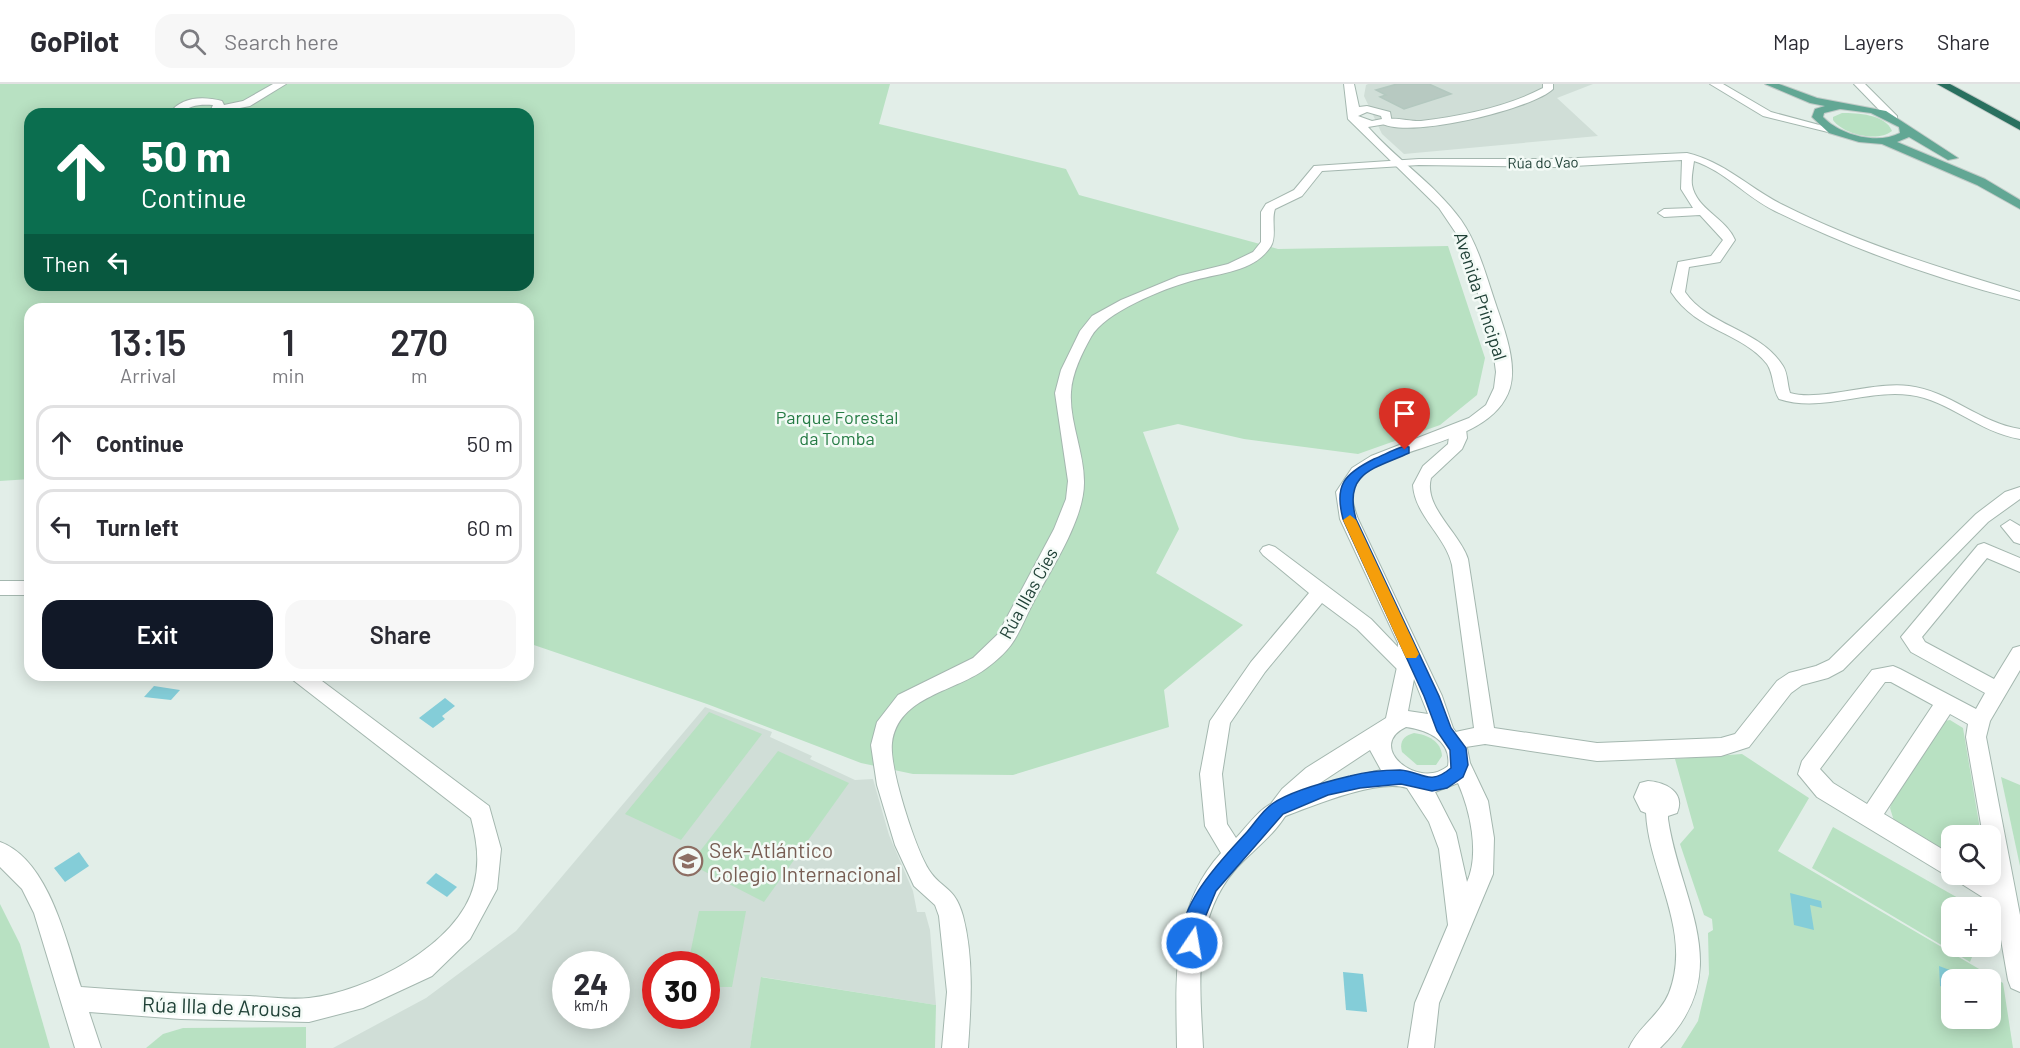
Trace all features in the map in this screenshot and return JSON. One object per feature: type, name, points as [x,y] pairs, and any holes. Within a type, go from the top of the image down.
[{"type":"highway","points":[[1942,84],[2020,127]]},
{"type":"highway","points":[[1962,84],[2020,116]]},
{"type":"main road","points":[[1756,84],[1807,105],[1832,130],[1857,138],[1883,141],[1902,138],[1906,130]]},
{"type":"main road","points":[[1770,84],[1814,101],[1852,107],[1893,118],[1906,130],[1945,154],[2020,193]]},
{"type":"main road","points":[[1817,116],[1823,108],[1840,106]]},
{"type":"main road","points":[[1883,141],[1981,182],[2020,206]]},
{"type":"street","points":[[229,108],[246,104],[281,84]]},
{"type":"street","points":[[1370,130],[1387,120],[1422,124],[1539,96],[1548,89],[1548,84]]},
{"type":"street","points":[[1715,84],[1767,114],[1832,130]]},
{"type":"street","points":[[1851,84],[1855,92],[1852,107]]},
{"type":"street","points":[[1859,84],[1893,118]]},
{"type":"street","points":[[1349,89],[1354,116],[1367,109],[1381,111],[1387,120]]},
{"type":"street","points":[[1349,89],[1367,109]]},
{"type":"street","points":[[180,108],[203,101],[218,103],[215,108]]},
{"type":"street","points":[[1767,114],[1795,119],[1817,116]]},
{"type":"street","name":"Avenida Principal","points":[[1354,116],[1370,130],[1398,164],[1441,203],[1458,223],[1466,239],[1500,345],[1504,366],[1502,390],[1489,411],[1470,425],[1375,462],[1355,473],[1346,488],[1344,501],[1349,519],[1449,736]]},
{"type":"street","points":[[2020,296],[1954,277],[1777,208],[1745,189],[1714,164],[1687,156],[1689,166],[1685,174],[1687,191],[1726,232],[1729,240],[1723,256],[1714,261],[1694,261],[1683,265],[1678,292],[1688,307],[1765,354],[1780,371],[1784,396],[1806,402],[1848,394],[1907,390],[1942,399],[1990,425],[2020,434]]},
{"type":"street","name":"Rúa do Vao","points":[[1159,291],[1184,279],[1233,267],[1258,255],[1267,242],[1266,212],[1270,207],[1298,194],[1318,168],[1398,164],[1556,163],[1687,156]]},
{"type":"street","points":[[1664,213],[1705,211]]},
{"type":"street","name":"Rúa Illas Cíes","points":[[955,1048],[959,992],[951,916],[944,898],[922,879],[906,845],[888,784],[881,745],[887,722],[905,701],[980,663],[1005,639],[1063,529],[1074,499],[1076,481],[1063,393],[1068,370],[1085,334],[1097,319],[1126,303],[1159,291]]},
{"type":"street","points":[[1458,429],[1458,441],[1449,454],[1426,472],[1421,485],[1424,497],[1454,545],[1461,565],[1485,735]]},
{"type":"street","points":[[1449,736],[1485,735],[1597,752],[1721,747],[1742,741],[1784,687],[1796,679],[1821,673],[1836,665],[1982,518],[2012,496],[2020,493]]},
{"type":"street","points":[[1997,690],[1918,647],[1911,637],[1983,549],[2020,566]]},
{"type":"street","points":[[1269,550],[1356,617],[1407,667]]},
{"type":"street","points":[[0,588],[24,588]]},
{"type":"street","points":[[1235,855],[1216,826],[1211,774],[1220,721],[1258,667],[1322,592]]},
{"type":"street","points":[[1406,642],[1407,667],[1380,751],[1392,770],[1409,780],[1435,808],[1451,847],[1456,872],[1459,928]]},
{"type":"street","points":[[2020,653],[1980,721],[1976,737],[2020,980]]},
{"type":"street","points":[[1941,860],[1824,790],[1809,774],[1809,767],[1880,675],[1893,674],[1980,721]]},
{"type":"street","name":"Rúa Illa de Arousa","points":[[75,999],[181,1007],[309,1010],[363,996],[423,968],[462,932],[485,889],[490,849],[481,813],[308,681]]},
{"type":"street","points":[[1870,817],[1946,703]]},
{"type":"street","points":[[1190,1048],[1189,965],[1195,920],[1210,886],[1300,783],[1324,765],[1388,727],[1422,721],[1449,736],[1458,748],[1460,765],[1477,801],[1483,838],[1482,874],[1427,1003],[1420,1048]]},
{"type":"street","points":[[1278,809],[1326,789],[1360,781],[1409,780],[1432,784],[1447,781],[1457,772],[1460,765]]},
{"type":"street","points":[[1642,1048],[1658,1035],[1676,1008],[1690,969],[1683,912],[1657,828],[1657,809]]},
{"type":"street","points":[[0,852],[30,882],[45,910],[75,999],[88,1048]]},
{"type":"street","points":[[1983,885],[2005,899]]},
{"type":"shaded area","points":[[1368,84],[1593,84],[1557,98],[1598,136],[1404,154],[1382,134],[1364,96]]},
{"type":"shaded area","name":"Sek-Atlántico Colegio Internacional","points":[[705,707],[772,732],[770,737],[812,756],[810,759],[855,780],[873,779],[889,835],[913,891],[917,912],[925,912],[930,930],[936,1005],[762,977],[750,1048],[333,1048],[426,998],[516,931]]},
{"type":"green space","name":"Parque Forestal da Tomba","points":[[0,84],[890,84],[879,124],[1066,169],[1079,195],[1278,249],[1448,246],[1485,358],[1477,395],[1440,425],[1358,454],[1244,439],[1178,424],[1143,432],[1179,529],[1156,573],[1243,625],[1164,690],[1169,727],[1013,775],[913,774],[861,763],[707,704],[534,645],[534,303],[24,303],[24,479],[0,481]]},
{"type":"green space","points":[[1842,113],[1863,114],[1877,118],[1888,125],[1892,131],[1878,136],[1852,133],[1833,120],[1833,117]]},
{"type":"green space","points":[[709,712],[762,734],[681,840],[625,814]]},
{"type":"green space","points":[[1950,720],[1963,728],[1979,825],[1941,825],[1941,852],[1894,821],[1890,808],[1894,797],[1944,721]]},
{"type":"green space","points":[[1414,733],[1429,737],[1439,746],[1442,756],[1436,765],[1417,765],[1402,752],[1403,739]]},
{"type":"green space","points":[[778,751],[849,783],[764,902],[690,864]]},
{"type":"green space","points":[[1742,754],[1809,798],[1778,851],[1941,947],[1941,957],[1959,957],[1979,969],[1941,969],[1941,1029],[2001,1029],[2001,982],[2003,983],[2013,1048],[1681,1048],[1698,1021],[1709,974],[1708,933],[1713,930],[1712,919],[1704,915],[1680,844],[1694,828],[1675,759]]},
{"type":"green space","points":[[2001,777],[2020,785],[2020,866]]},
{"type":"green space","points":[[1833,827],[1956,897],[1941,897],[1941,945],[1812,868]]},
{"type":"green space","points":[[0,904],[20,944],[50,1048],[0,1048]]},
{"type":"green space","points":[[699,911],[746,911],[732,987],[720,987],[720,951],[691,951]]},
{"type":"green space","points":[[1962,957],[1972,957],[1970,962]]},
{"type":"green space","points":[[761,977],[936,1005],[935,1048],[750,1048]]},
{"type":"green space","points":[[306,1027],[306,1048],[146,1048],[163,1034],[183,1028]]},
{"type":"water","points":[[154,686],[180,690],[171,700],[144,697]]},
{"type":"water","points":[[445,698],[455,706],[442,716],[445,719],[433,728],[419,718]]},
{"type":"water","points":[[79,852],[89,866],[65,882],[54,868]]},
{"type":"water","points":[[436,873],[457,887],[447,897],[426,883]]},
{"type":"water","points":[[1790,893],[1821,901],[1822,908],[1810,905],[1814,930],[1794,925]]},
{"type":"water","points":[[1939,966],[1947,969],[1941,969],[1940,986]]},
{"type":"water","points":[[1343,972],[1363,974],[1367,1012],[1346,1010]]},
{"type":"building","points":[[1397,84],[1429,84],[1451,94],[1404,109],[1380,97],[1386,95],[1376,90]]},
{"type":"slow traffic","points":[[1350,520],[1411,654]]},
{"type":"place","name":"Sek-Atlántico Colegio Internacional","points":[[688,861]]},
{"type":"route","points":[[1192,943],[1195,920],[1210,886],[1278,809],[1326,789],[1360,781],[1402,777],[1415,782],[1432,784],[1447,781],[1457,772],[1460,765],[1458,748],[1444,731],[1432,696],[1349,519],[1344,501],[1346,488],[1355,473],[1405,450]]}]
